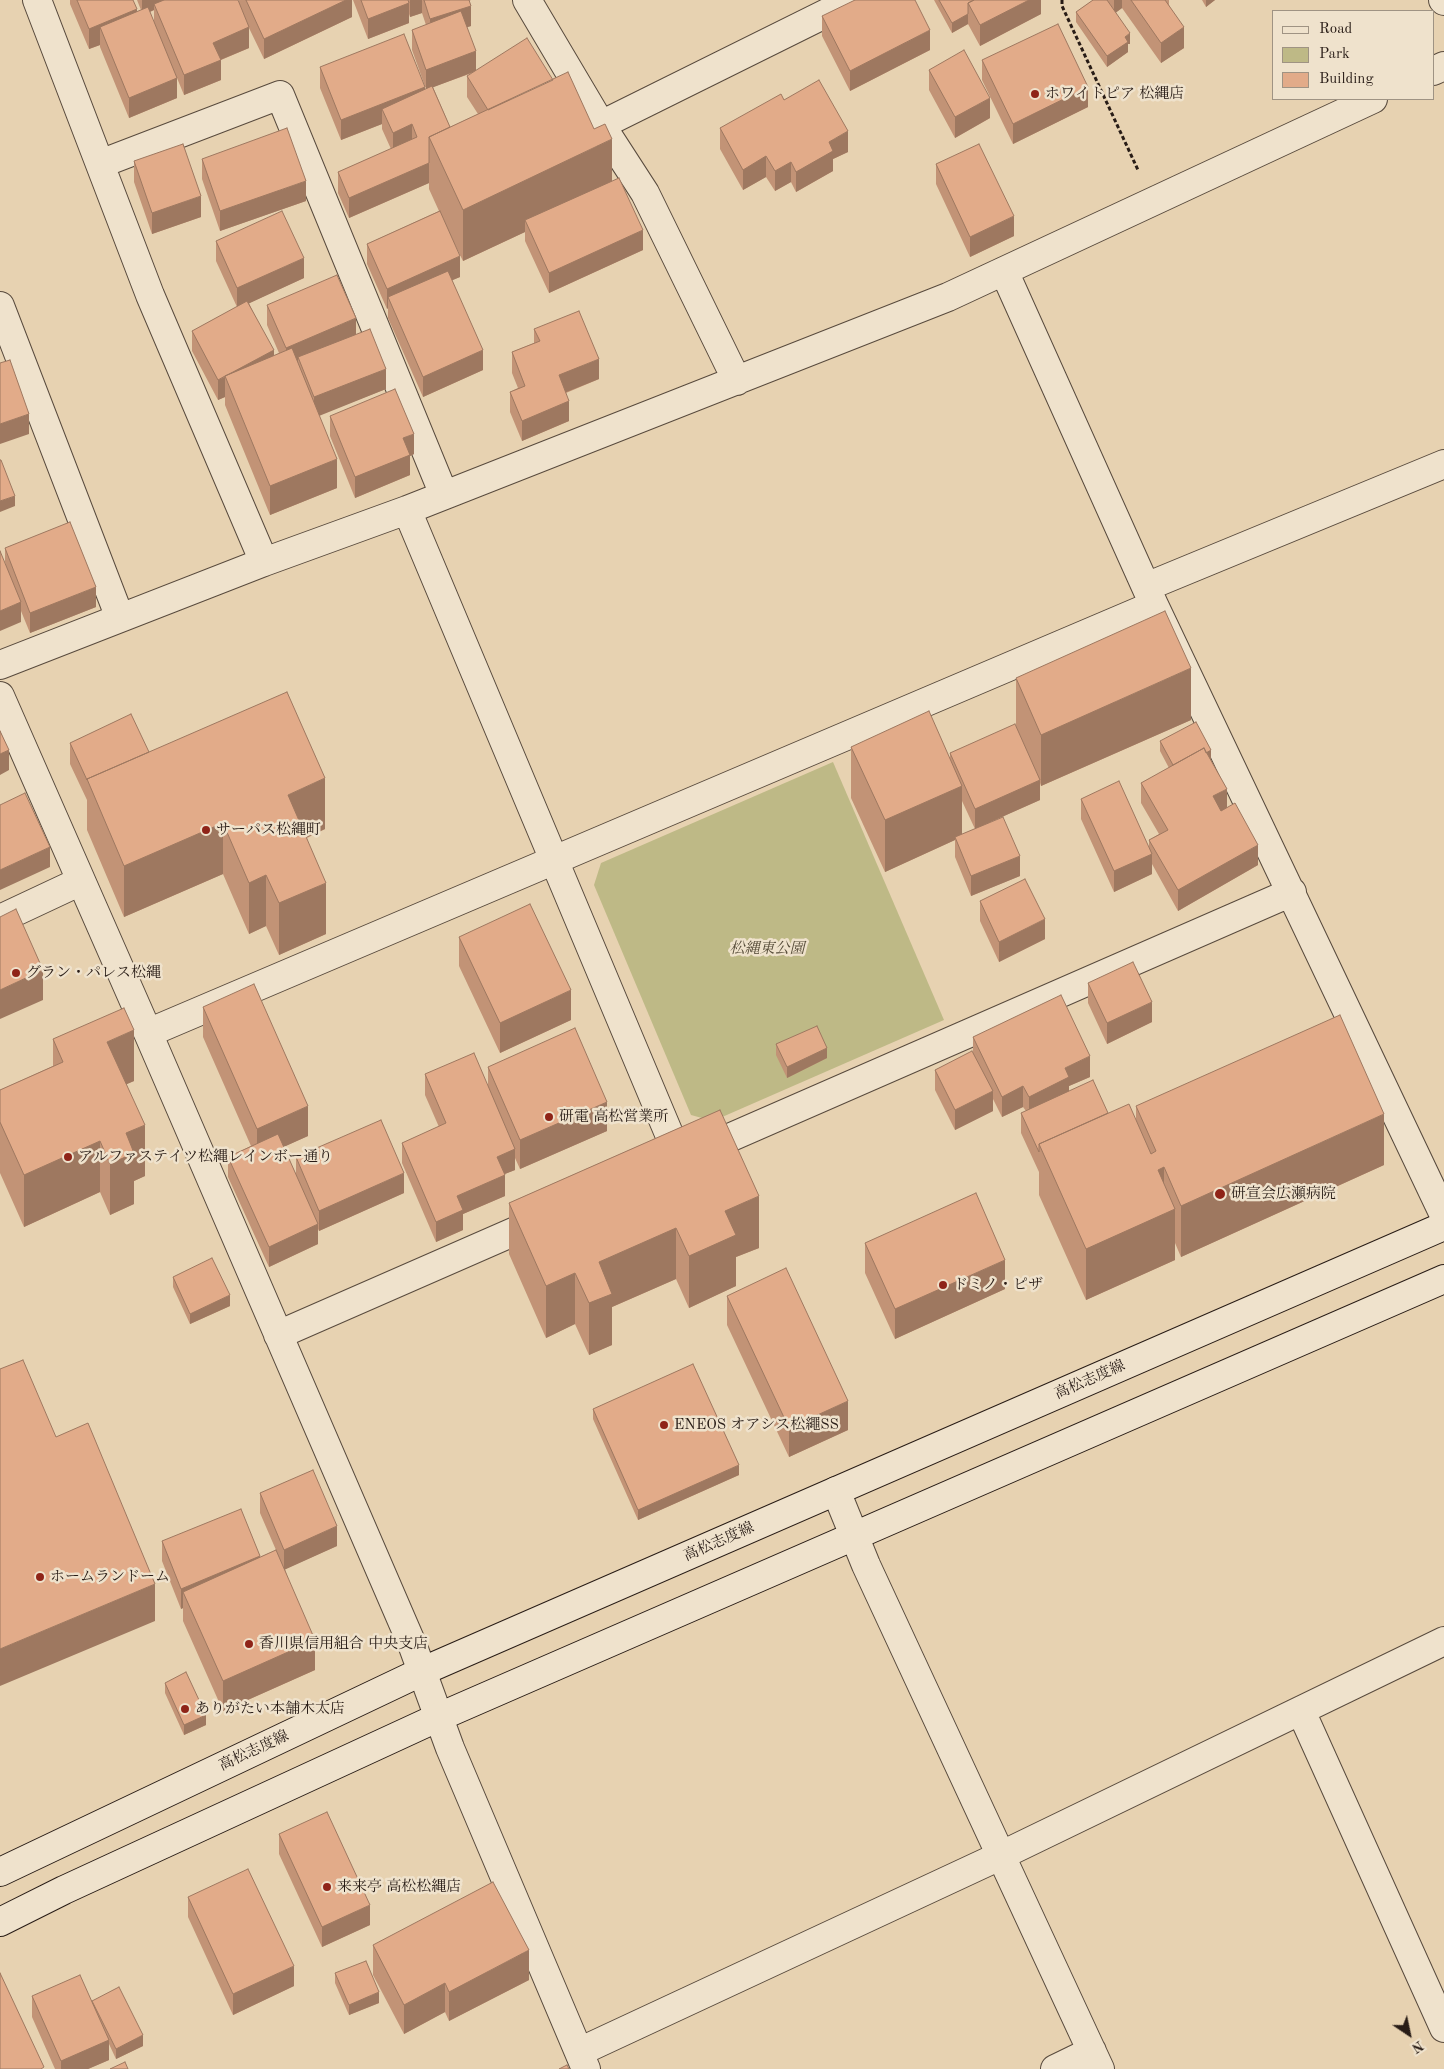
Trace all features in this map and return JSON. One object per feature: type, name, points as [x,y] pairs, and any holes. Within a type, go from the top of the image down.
[{"type":"street","points":[[37,0],[150,295],[264,562]]},
{"type":"street","points":[[527,0],[601,125],[645,193],[737,381]]},
{"type":"street","points":[[601,125],[853,0]]},
{"type":"street","points":[[100,164],[280,95],[444,495]]},
{"type":"street","points":[[0,665],[264,562],[407,510],[948,297],[1371,100]]},
{"type":"street","points":[[1004,271],[1150,596],[1444,1215]]},
{"type":"street","points":[[0,306],[120,618]]},
{"type":"street","points":[[148,1033],[554,860],[1444,464]]},
{"type":"street","points":[[407,510],[680,1160]]},
{"type":"street","points":[[0,696],[148,1033],[423,1671],[457,1766],[582,2060],[1444,1642]]},
{"type":"street","points":[[0,918],[81,881]]},
{"type":"street","points":[[653,1172],[1292,892]]},
{"type":"street","points":[[278,1335],[562,1212]]},
{"type":"street","name":"高松志度線","points":[[0,1872],[423,1671],[1444,1226]]},
{"type":"street","points":[[0,1922],[73,1886],[439,1717],[1444,1279]]},
{"type":"street","points":[[836,1491],[854,1535],[1096,2060],[1055,2069]]},
{"type":"street","points":[[1301,1711],[1444,2028]]},
{"type":"path","points":[[1062,0],[1062,6],[1152,202]]},
{"type":"green space","name":"松縄東公園","points":[[833,762],[944,1020],[713,1121],[691,1115],[594,885],[601,863]]},
{"type":"building","points":[[77,0],[133,0],[137,9],[89,29]]},
{"type":"building","points":[[164,0],[238,0],[249,27],[213,43],[221,60],[184,75],[154,4]]},
{"type":"building","points":[[246,0],[346,0],[264,39]]},
{"type":"building","points":[[361,0],[408,0],[409,3],[368,19]]},
{"type":"building","points":[[424,0],[469,0],[471,6],[430,19]]},
{"type":"building","points":[[855,0],[915,0],[930,30],[850,71],[822,16]]},
{"type":"building","points":[[939,0],[974,0],[968,3],[968,14],[952,23]]},
{"type":"building","points":[[974,0],[1029,0],[980,25],[968,3]]},
{"type":"building","points":[[1093,0],[1107,0],[1130,33],[1125,37],[1128,42],[1107,56],[1076,12]]},
{"type":"building","points":[[1131,0],[1165,0],[1184,27],[1161,43]]},
{"type":"building","points":[[148,7],[177,78],[129,98],[100,27]]},
{"type":"building","points":[[461,11],[476,51],[426,70],[412,30]]},
{"type":"building","name":"ホワイトピア 松縄店","points":[[1058,24],[1088,87],[1013,124],[982,60]]},
{"type":"building","points":[[404,34],[425,87],[341,120],[320,67]]},
{"type":"building","points":[[527,38],[553,80],[488,110],[467,76]]},
{"type":"building","points":[[964,50],[990,98],[955,117],[929,70]]},
{"type":"building","points":[[568,72],[594,129],[605,124],[612,139],[463,210],[429,137]]},
{"type":"building","points":[[819,80],[848,131],[829,142],[833,151],[796,172],[791,162],[775,171],[766,156],[743,170],[720,128],[781,94],[784,100]]},
{"type":"building","points":[[432,86],[450,127],[429,137],[429,163],[349,198],[338,172],[417,137],[412,124],[393,133],[382,109]]},
{"type":"building","points":[[287,128],[306,181],[220,211],[202,159]]},
{"type":"building","points":[[183,144],[201,196],[152,213],[134,161]]},
{"type":"building","points":[[979,144],[1014,216],[970,237],[936,164]]},
{"type":"building","points":[[619,178],[643,230],[549,273],[525,220]]},
{"type":"building","points":[[282,211],[304,258],[237,288],[216,241]]},
{"type":"building","points":[[440,211],[460,256],[387,289],[367,244]]},
{"type":"building","points":[[448,271],[483,350],[423,377],[388,297]]},
{"type":"building","points":[[337,275],[356,318],[286,348],[267,305]]},
{"type":"building","points":[[247,301],[274,350],[218,380],[192,331]]},
{"type":"building","points":[[579,311],[599,359],[559,375],[569,401],[522,421],[510,392],[525,386],[512,352],[540,341],[534,329]]},
{"type":"building","points":[[370,329],[386,369],[314,397],[298,357]]},
{"type":"building","points":[[292,348],[337,459],[270,486],[225,376]]},
{"type":"building","points":[[10,360],[29,414],[0,424],[0,363]]},
{"type":"building","points":[[395,389],[414,434],[403,438],[410,455],[355,477],[330,416]]},
{"type":"building","points":[[0,460],[15,496],[0,501]]},
{"type":"building","points":[[70,522],[96,587],[30,613],[5,548]]},
{"type":"building","points":[[0,551],[21,602],[0,611]]},
{"type":"building","points":[[1165,611],[1191,668],[1041,735],[1016,678]]},
{"type":"building","points":[[287,692],[325,778],[288,795],[326,883],[279,903],[266,875],[249,883],[223,823],[124,866],[87,779]]},
{"type":"building","points":[[929,711],[962,786],[885,820],[851,747]]},
{"type":"building","points":[[131,714],[149,752],[87,780],[70,743]]},
{"type":"building","points":[[1196,722],[1211,750],[1206,753],[1204,748],[1173,765],[1160,741]]},
{"type":"building","points":[[1015,724],[1040,780],[975,809],[950,753]]},
{"type":"building","points":[[0,731],[9,750],[0,754]]},
{"type":"building","points":[[1204,748],[1227,789],[1213,796],[1221,811],[1235,803],[1258,845],[1178,890],[1149,840],[1168,830],[1141,783]]},
{"type":"building","points":[[1119,781],[1152,854],[1114,871],[1081,799]]},
{"type":"building","points":[[25,793],[50,847],[0,870],[0,805]]},
{"type":"building","points":[[1003,817],[1020,856],[971,876],[955,837]]},
{"type":"building","points":[[1025,879],[1045,919],[999,942],[980,901]]},
{"type":"building","points":[[530,904],[571,990],[500,1023],[459,937]]},
{"type":"building","points":[[16,909],[43,970],[0,990],[0,917]]},
{"type":"building","points":[[1133,962],[1152,1002],[1107,1023],[1088,983]]},
{"type":"building","points":[[254,984],[308,1106],[257,1129],[203,1007]]},
{"type":"building","points":[[1061,995],[1090,1056],[1065,1068],[1069,1077],[1029,1097],[1023,1086],[1002,1097],[973,1037]]},
{"type":"building","points":[[124,1008],[134,1030],[107,1042],[145,1125],[126,1133],[134,1153],[110,1164],[100,1141],[24,1175],[0,1122],[0,1090],[63,1062],[53,1039]]},
{"type":"building","points":[[1340,1015],[1384,1114],[1181,1206],[1164,1167],[1158,1170],[1175,1209],[1086,1249],[1039,1144],[1129,1104],[1151,1154],[1156,1151],[1136,1106]]},
{"type":"building","points":[[817,1026],[827,1048],[787,1067],[776,1044]]},
{"type":"building","points":[[575,1028],[607,1102],[520,1140],[488,1067]]},
{"type":"building","points":[[972,1051],[993,1091],[955,1110],[935,1070]]},
{"type":"building","points":[[474,1053],[515,1149],[497,1157],[505,1175],[457,1196],[463,1210],[436,1222],[402,1143],[446,1123],[425,1074]]},
{"type":"building","points":[[1093,1080],[1108,1113],[1039,1144],[1039,1152],[1021,1113]]},
{"type":"building","points":[[720,1110],[759,1196],[725,1211],[736,1235],[689,1256],[676,1228],[599,1262],[612,1294],[589,1303],[575,1273],[546,1286],[509,1203]]},
{"type":"building","points":[[381,1120],[404,1173],[319,1211],[296,1157]]},
{"type":"building","points":[[278,1134],[318,1224],[269,1247],[228,1157]]},
{"type":"building","points":[[976,1193],[1005,1260],[895,1309],[865,1243]]},
{"type":"building","points":[[212,1258],[230,1295],[190,1314],[173,1277]]},
{"type":"building","points":[[786,1268],[848,1401],[789,1428],[727,1296]]},
{"type":"building","points":[[23,1360],[56,1437],[88,1423],[155,1584],[0,1649],[0,1369]]},
{"type":"building","points":[[693,1364],[739,1465],[638,1510],[593,1409]]},
{"type":"building","points":[[313,1470],[337,1526],[284,1550],[260,1493]]},
{"type":"building","points":[[241,1509],[260,1556],[181,1589],[162,1541]]},
{"type":"building","points":[[276,1550],[315,1640],[223,1681],[183,1592]]},
{"type":"building","name":"ありがたい本舗木太店","points":[[186,1672],[206,1715],[184,1725],[165,1683]]},
{"type":"building","points":[[327,1812],[370,1905],[322,1927],[279,1834]]},
{"type":"building","points":[[248,1869],[294,1966],[233,1994],[188,1897]]},
{"type":"building","points":[[493,1882],[529,1950],[449,1992],[445,1983],[404,2005],[373,1945]]},
{"type":"building","points":[[366,1961],[379,1992],[349,2005],[335,1973]]},
{"type":"building","points":[[0,1973],[44,2067],[41,2069],[0,2069]]},
{"type":"building","points":[[80,1975],[109,2040],[61,2061],[32,1996]]},
{"type":"building","points":[[119,1987],[143,2035],[116,2049],[92,2001]]},
{"type":"building","points":[[125,2062],[128,2069],[110,2069]]},
{"type":"building","points":[[567,2065],[569,2069],[559,2069]]},
{"type":"place","name":"ホワイトピア 松縄店","points":[[1035,94]]},
{"type":"place","name":"サーパス松縄町","points":[[206,830]]},
{"type":"place","name":"グラン・パレス松縄","points":[[16,973]]},
{"type":"place","name":"研電 高松営業所","points":[[549,1117]]},
{"type":"place","name":"アルファステイツ松縄レインボー通り","points":[[68,1157]]},
{"type":"place","name":"研宣会広瀬病院","points":[[1220,1194]]},
{"type":"place","name":"ドミノ・ピザ","points":[[943,1285]]},
{"type":"place","name":"ENEOS オアシス松繩SS","points":[[664,1425]]},
{"type":"place","name":"ホームランドーム","points":[[40,1577]]},
{"type":"place","name":"香川県信用組合 中央支店","points":[[249,1644]]},
{"type":"place","name":"ありがたい本舗木太店","points":[[185,1709]]},
{"type":"place","name":"来来亭 高松松縄店","points":[[327,1887]]}]
